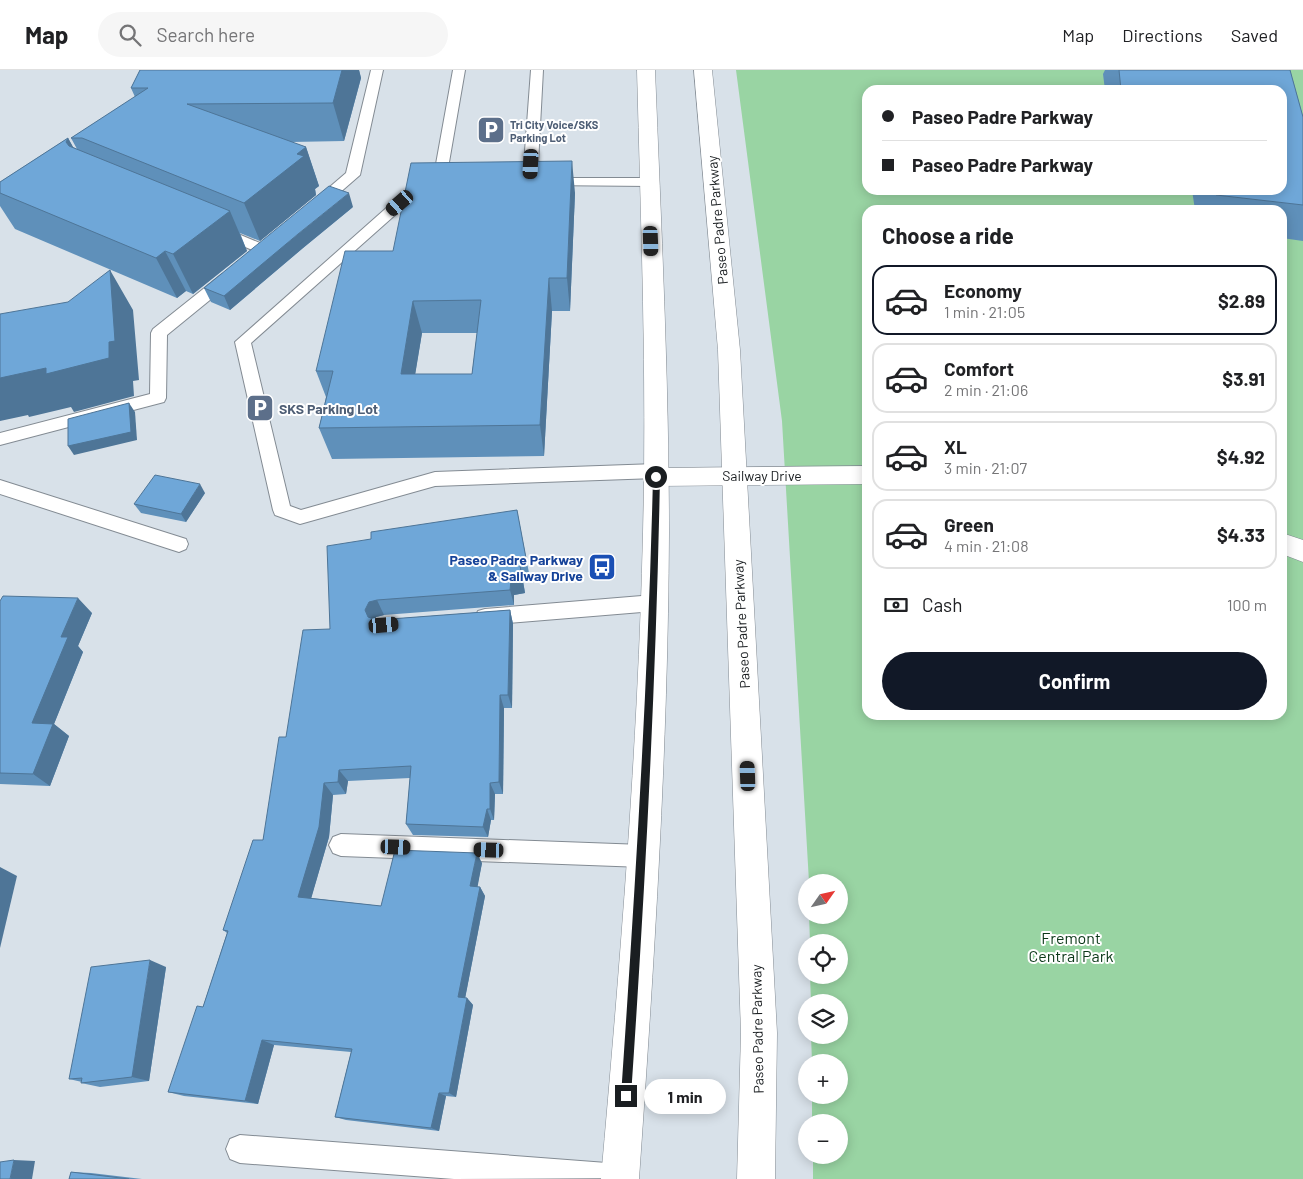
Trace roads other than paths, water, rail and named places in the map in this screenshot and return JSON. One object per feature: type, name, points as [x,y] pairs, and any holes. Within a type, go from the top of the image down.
[{"type":"main road","points":[[620,1178],[643,856],[654,603],[656,474],[646,70]]},
{"type":"main road","name":"Paseo Padre Parkway","points":[[703,70],[729,350],[759,1033],[756,1179]]},
{"type":"main road","name":"Sailway Drive","points":[[656,474],[862,475]]},
{"type":"main road","points":[[1287,545],[1303,551]]},
{"type":"lane","points":[[458,70],[448,171],[243,342],[282,510],[300,517],[435,479],[656,474]]},
{"type":"lane","points":[[530,182],[537,70]]},
{"type":"lane","points":[[300,218],[353,175],[374,72]]},
{"type":"lane","points":[[512,182],[649,182]]},
{"type":"lane","points":[[207,226],[262,249]]},
{"type":"lane","points":[[0,438],[158,398],[160,333],[278,236]]},
{"type":"lane","points":[[0,487],[179,544]]},
{"type":"lane","points":[[462,618],[654,603]]},
{"type":"lane","points":[[341,845],[643,856]]},
{"type":"lane","points":[[240,1149],[620,1178]]},
{"type":"place","name":"Tri City Voice/SKS Parking Lot","points":[[491,130]]},
{"type":"place","name":"SKS Parking Lot","points":[[260,408]]},
{"type":"place","name":"Paseo Padre Parkway & Sailway Drive","points":[[602,567]]},
{"type":"park label","name":"Fremont Central Park","points":[[1071,946]]}]
